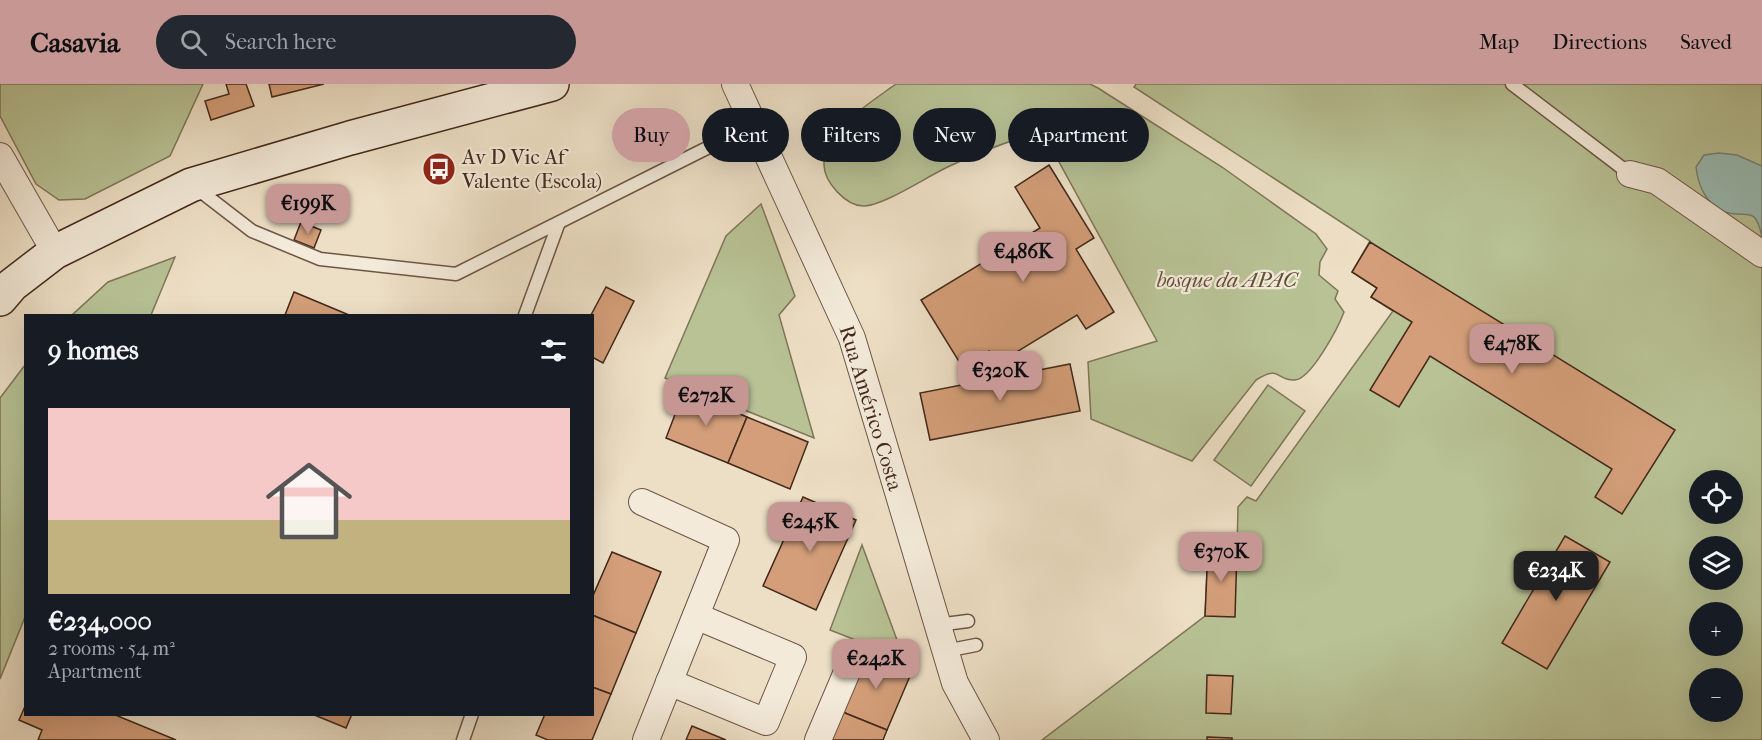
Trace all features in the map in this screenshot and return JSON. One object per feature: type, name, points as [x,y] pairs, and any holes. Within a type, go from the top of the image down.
[{"type":"street","points":[[0,299],[12,285],[55,252],[191,185],[350,138],[552,84]]},
{"type":"street","name":"Rua Américo Costa","points":[[735,84],[852,338],[955,683],[978,737]]},
{"type":"street","points":[[0,156],[55,252]]},
{"type":"street","points":[[1630,174],[1657,181],[1762,254]]},
{"type":"street","points":[[642,502],[726,540],[646,740]]},
{"type":"street","points":[[669,682],[766,722],[793,657],[696,616]]},
{"type":"street","points":[[818,740],[855,653]]},
{"type":"lane","points":[[1512,84],[1630,174]]},
{"type":"lane","points":[[191,185],[252,231],[320,259],[456,274],[558,225],[702,151]]},
{"type":"lane","points":[[525,314],[558,225]]},
{"type":"lane","points":[[937,625],[968,621]]},
{"type":"lane","points":[[945,651],[976,645]]},
{"type":"lane","points":[[464,740],[471,716]]},
{"type":"green space","points":[[0,84],[203,84],[170,156],[85,199],[59,200],[36,184],[0,116]]},
{"type":"green space","name":"bosque da APAC","points":[[896,84],[1090,84],[1129,108],[1008,108],[1008,143],[996,147],[996,108],[913,108],[913,162],[959,162],[896,195],[865,206],[850,202],[837,192],[827,177],[824,163],[901,162],[901,108],[863,108]]},
{"type":"green space","points":[[1136,84],[1762,84],[1762,740],[1042,740],[1205,616],[1208,548],[1237,549],[1238,507],[1247,497],[1256,501],[1393,311],[1371,297],[1377,288],[1352,272],[1370,241],[1134,87]]},
{"type":"green space","name":"bosque da APAC","points":[[1149,120],[1222,167],[1316,234],[1327,249],[1320,262],[1319,275],[1338,291],[1335,299],[1344,312],[1323,352],[1309,371],[1295,380],[1270,373],[1256,380],[1192,461],[1091,419],[1088,362],[1157,341],[1059,162],[1149,162]]},
{"type":"green space","points":[[761,204],[795,296],[779,315],[814,438],[665,378],[726,236]]},
{"type":"green space","points":[[175,257],[151,314],[73,314],[108,282]]},
{"type":"green space","points":[[24,366],[24,619],[0,679],[0,398]]},
{"type":"green space","points":[[1268,385],[1305,411],[1251,486],[1214,460]]},
{"type":"green space","points":[[862,545],[904,659],[830,630]]},
{"type":"water","points":[[1719,153],[1737,155],[1762,166],[1762,237],[1753,216],[1733,214],[1718,209],[1704,194],[1696,167],[1704,155]]},
{"type":"building","points":[[226,84],[246,84],[254,106],[211,120],[205,101],[229,94]]},
{"type":"building","points":[[269,84],[324,84],[272,97]]},
{"type":"building","points":[[1049,165],[1094,238],[1076,249],[1114,312],[1086,329],[1077,315],[997,364],[989,351],[963,368],[921,300],[1040,228],[1015,187]]},
{"type":"building","points":[[301,222],[321,230],[314,248],[294,240]]},
{"type":"building","points":[[1370,242],[1675,430],[1622,514],[1595,497],[1612,469],[1430,356],[1399,407],[1370,390],[1412,322],[1371,297],[1377,288],[1352,272]]},
{"type":"building","points":[[606,287],[634,301],[603,363],[594,358],[594,314],[592,314]]},
{"type":"building","points":[[294,292],[347,314],[285,314]]},
{"type":"building","points":[[1070,364],[1080,411],[930,440],[920,393]]},
{"type":"building","points":[[684,391],[747,417],[728,463],[666,438]]},
{"type":"building","points":[[747,417],[808,442],[790,489],[728,463]]},
{"type":"building","points":[[803,497],[856,520],[816,610],[763,586]]},
{"type":"building","points":[[1565,536],[1610,562],[1547,669],[1502,643]]},
{"type":"building","points":[[1208,548],[1237,549],[1235,617],[1205,616]]},
{"type":"building","points":[[612,552],[661,572],[636,633],[594,616],[594,593]]},
{"type":"building","points":[[594,616],[636,633],[611,694],[594,688]]},
{"type":"building","points":[[866,649],[913,669],[887,730],[840,711]]},
{"type":"building","points":[[1207,675],[1233,676],[1231,714],[1206,713]]},
{"type":"building","points":[[594,688],[611,694],[592,740],[548,740],[536,735],[544,716],[594,716]]},
{"type":"building","points":[[24,709],[24,716],[118,716],[176,740],[38,740],[42,730],[19,720]]},
{"type":"building","points":[[840,711],[887,730],[883,740],[828,740]]},
{"type":"building","points":[[317,716],[351,716],[346,728]]},
{"type":"building","points":[[692,726],[726,740],[686,740]]},
{"type":"building","points":[[1207,737],[1232,738],[1232,740],[1207,740]]},
{"type":"place","name":"Av D Vic Af Valente (Escola)","points":[[439,169]]}]
